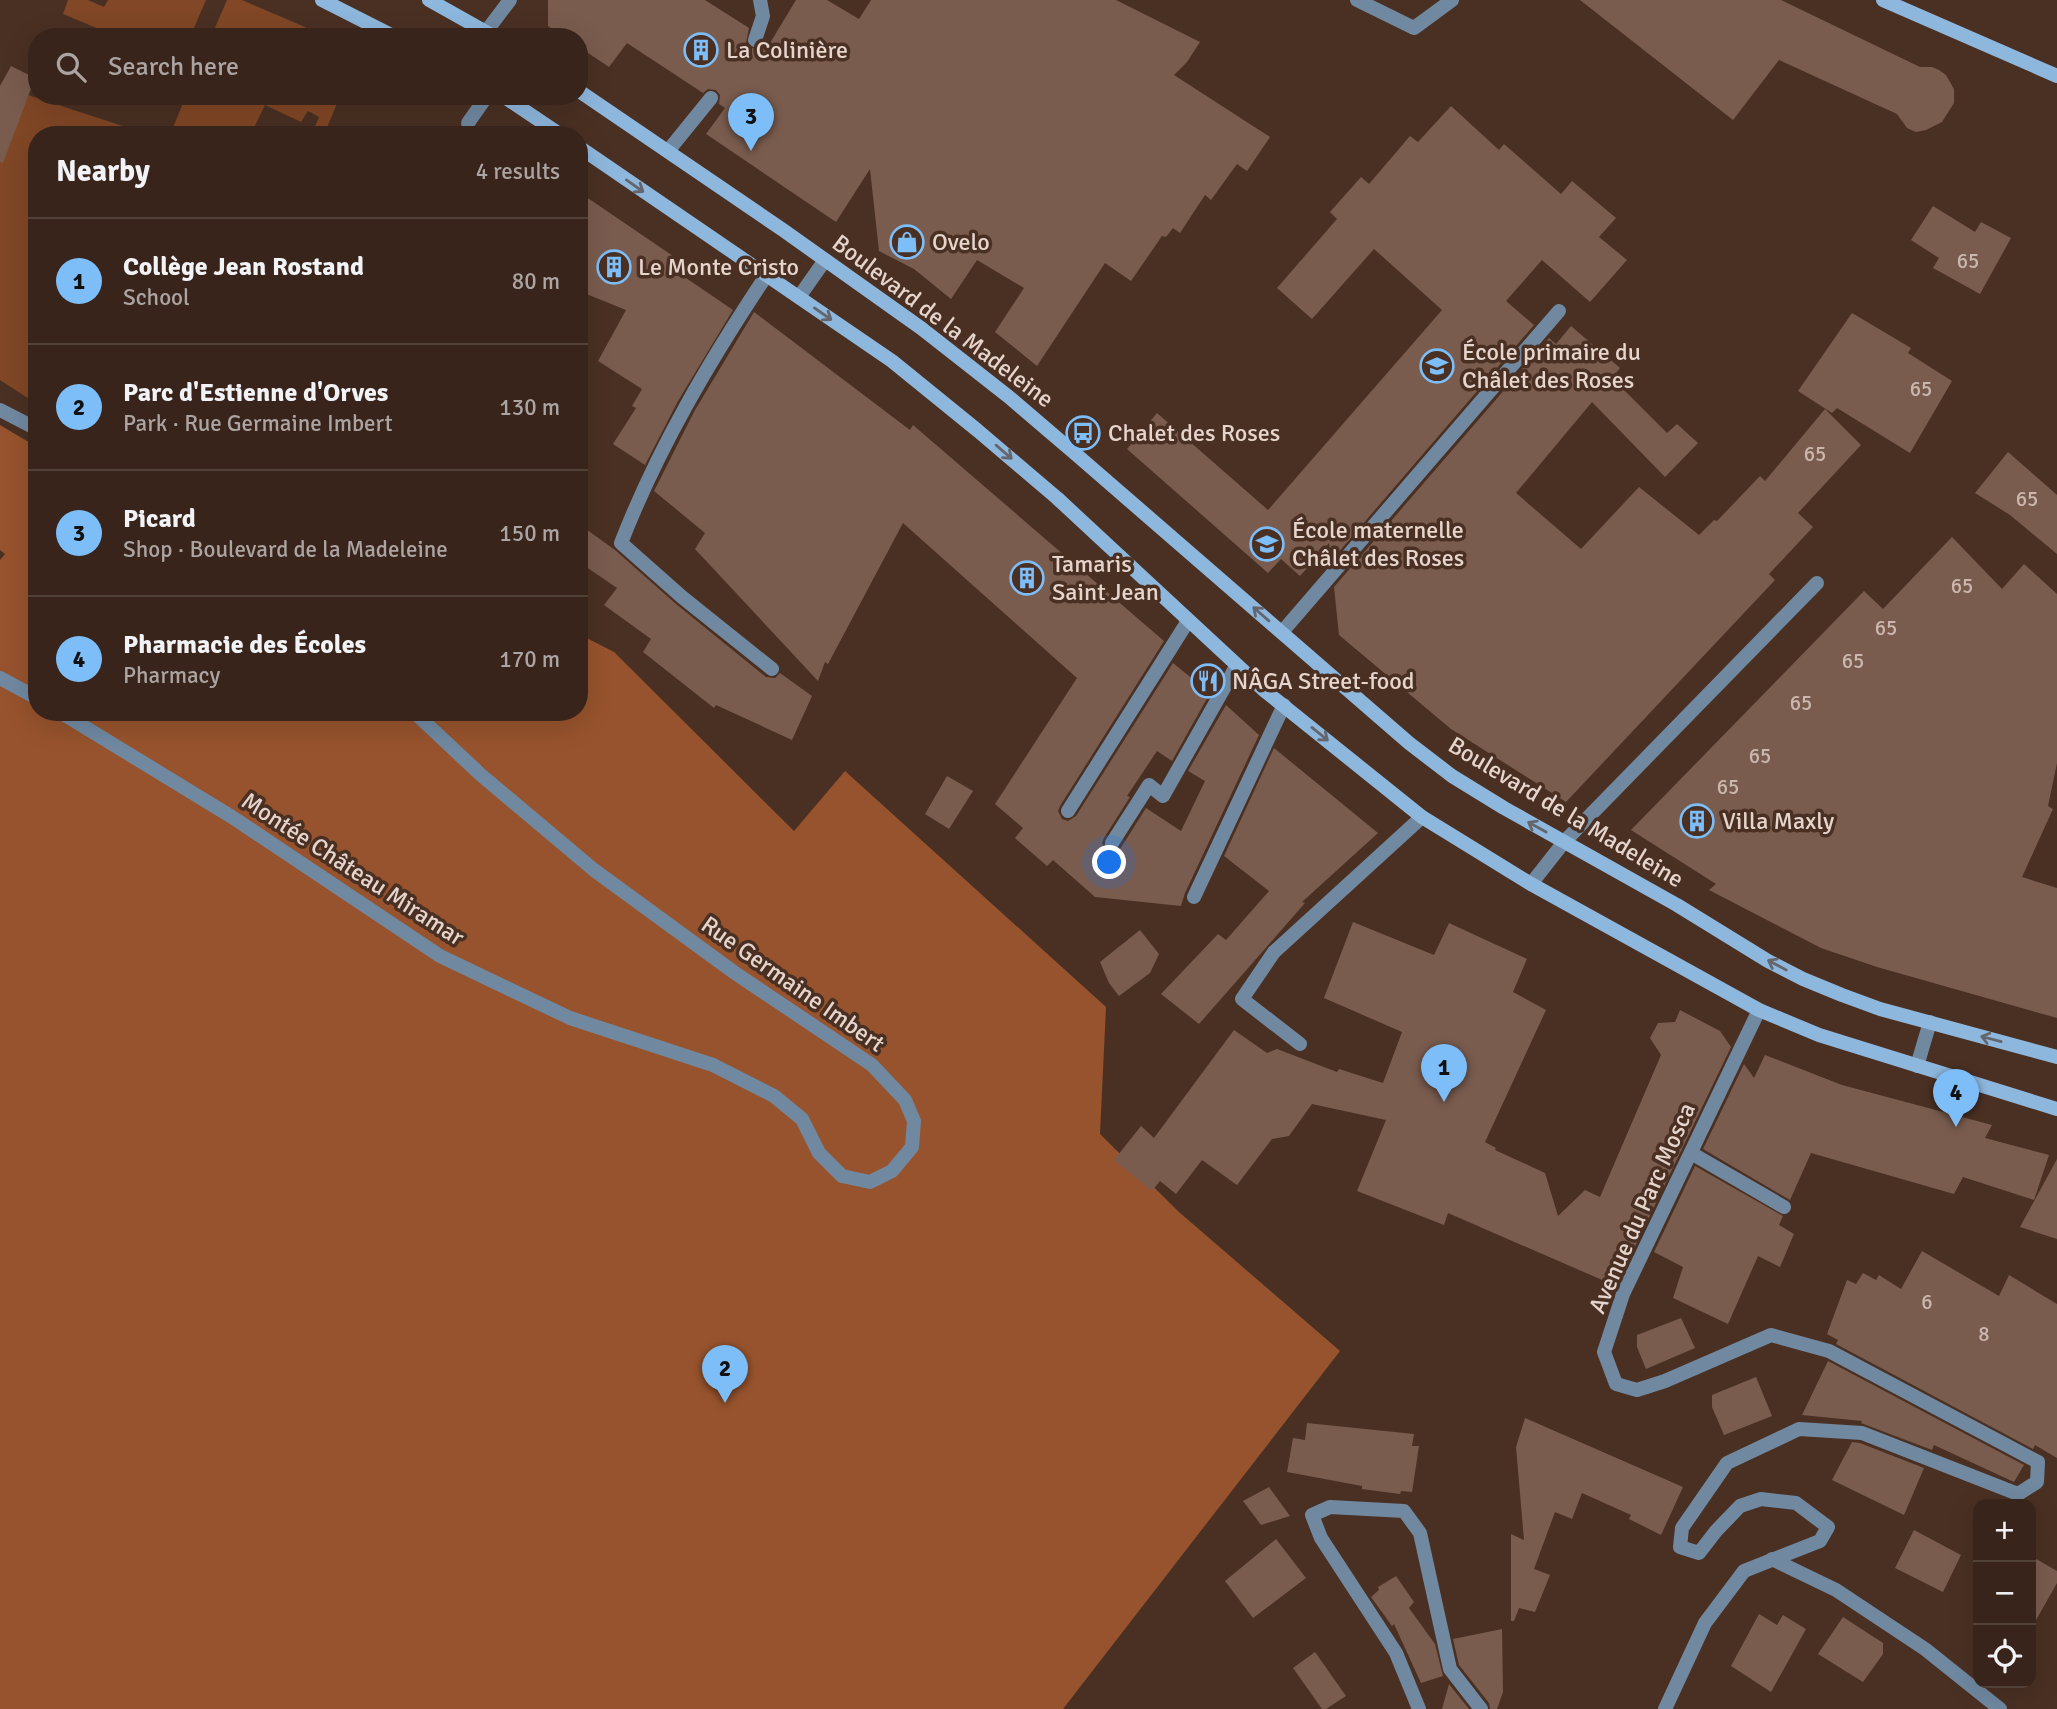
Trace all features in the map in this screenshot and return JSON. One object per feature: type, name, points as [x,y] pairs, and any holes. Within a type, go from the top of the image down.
[{"type":"street","points":[[322,0],[377,28]]},
{"type":"street","points":[[429,0],[475,28]]},
{"type":"street","points":[[492,28],[510,0]]},
{"type":"street","points":[[755,40],[763,16],[760,0]]},
{"type":"street","points":[[1357,0],[1414,28],[1452,0]]},
{"type":"street","points":[[1883,0],[2057,76]]},
{"type":"street","name":"Boulevard de la Madeleine","points":[[588,97],[921,328],[1009,397],[1409,743],[1452,776],[1803,979],[1867,1004],[2057,1057]]},
{"type":"street","points":[[668,151],[711,98]]},
{"type":"street","points":[[468,123],[481,105]]},
{"type":"street","points":[[514,105],[538,126]]},
{"type":"street","points":[[588,153],[891,361],[1057,498],[1237,665],[1422,817],[1531,884],[1759,1010],[1819,1035],[2057,1109]]},
{"type":"street","points":[[799,298],[825,260]]},
{"type":"street","points":[[766,276],[690,398],[640,495],[621,543],[682,597],[772,669]]},
{"type":"street","points":[[1282,632],[1559,311]]},
{"type":"street","points":[[0,410],[28,424]]},
{"type":"street","points":[[1531,884],[1564,842],[1817,583]]},
{"type":"street","points":[[1068,811],[1188,621]]},
{"type":"street","points":[[1112,843],[1149,785],[1163,796],[1237,665]]},
{"type":"street","points":[[0,678],[28,693]]},
{"type":"street","points":[[1194,897],[1284,705]]},
{"type":"street","name":"Montée Château Miramar","points":[[75,721],[232,817],[440,956],[570,1018],[713,1065]]},
{"type":"street","name":"Rue Germaine Imbert","points":[[424,721],[481,775],[594,870],[735,973],[873,1065],[905,1100],[914,1121],[912,1147],[892,1171],[870,1182],[842,1176],[819,1153],[802,1119],[774,1096],[713,1065]]},
{"type":"street","points":[[1300,1044],[1242,999],[1274,952],[1422,817]]},
{"type":"street","name":"Avenue du Parc Mosca","points":[[1665,1709],[1706,1623],[1744,1572],[1820,1541],[1828,1527],[1796,1503],[1761,1499],[1740,1506],[1699,1553],[1680,1547],[1682,1528],[1727,1463],[1799,1429],[1862,1433],[2018,1494],[2037,1482],[2038,1462],[1829,1351],[1771,1335],[1665,1381],[1637,1390],[1616,1384],[1604,1352],[1623,1294],[1759,1010]]},
{"type":"street","points":[[1917,1066],[1930,1022]]},
{"type":"street","points":[[1691,1153],[1784,1207]]},
{"type":"street","points":[[1419,1709],[1396,1653],[1321,1538],[1312,1515],[1330,1507],[1404,1511],[1420,1533],[1450,1669],[1481,1709]]},
{"type":"street","points":[[1772,1559],[1836,1590],[1925,1649],[2000,1709]]},
{"type":"shaded area","points":[[68,0],[88,0],[104,7],[108,0],[206,0],[194,28],[96,28],[63,14]]},
{"type":"shaded area","points":[[227,0],[242,0],[306,28],[215,28]]},
{"type":"shaded area","points":[[28,95],[28,105],[59,105],[123,126],[28,126],[28,398],[0,380],[0,158]]},
{"type":"shaded area","points":[[182,105],[265,105],[255,126],[174,126]]},
{"type":"shaded area","points":[[265,105],[336,105],[328,126],[315,126],[319,117],[308,111],[301,122]]},
{"type":"shaded area","points":[[0,425],[28,442],[28,721],[588,721],[588,639],[614,652],[794,831],[845,771],[1106,1007],[1100,1134],[1179,1212],[1340,1351],[1063,1709],[0,1709],[0,560],[5,554],[0,550]]},
{"type":"building","points":[[548,0],[705,0],[749,28],[746,43],[748,47],[756,49],[762,47],[765,39],[770,43],[796,0],[827,0],[859,19],[871,0],[1116,0],[1200,42],[1187,62],[1174,75],[1270,137],[1247,171],[1237,164],[1211,200],[1205,195],[1180,233],[1173,228],[1166,237],[1162,236],[1131,281],[1105,263],[1037,366],[995,332],[1024,288],[977,260],[951,299],[914,269],[879,251],[870,169],[836,222],[706,134],[725,108],[719,104],[720,95],[716,90],[708,89],[703,93],[627,43],[609,67],[588,53],[588,28],[548,26]]},
{"type":"building","points":[[1580,0],[1781,0],[1920,67],[1939,70],[1946,75],[1954,89],[1954,103],[1942,122],[1916,132],[1907,128],[1897,114],[1779,60],[1733,120]]},
{"type":"building","points":[[11,66],[28,74],[28,97],[3,163],[0,162],[0,86]]},
{"type":"building","points":[[1451,106],[1499,150],[1504,144],[1561,194],[1572,181],[1616,218],[1599,237],[1627,260],[1590,302],[1542,260],[1506,301],[1534,325],[1331,561],[1329,543],[1300,576],[1281,559],[1268,573],[1127,449],[1157,413],[1268,510],[1442,310],[1374,249],[1312,319],[1277,288],[1337,219],[1330,212],[1361,177],[1369,184],[1410,136],[1418,142]]},
{"type":"building","points":[[588,198],[692,269],[686,278],[733,310],[678,401],[645,465],[613,444],[636,408],[632,406],[642,389],[598,361],[626,310],[588,295]]},
{"type":"building","points":[[1933,206],[1975,232],[1981,222],[2011,238],[1980,294],[1933,268],[1939,258],[1911,240]]},
{"type":"building","points":[[754,312],[910,430],[913,425],[1164,641],[1060,806],[1058,811],[1062,819],[1068,821],[1076,816],[1173,663],[1210,693],[1172,761],[1157,751],[1127,796],[1130,797],[1102,843],[1106,851],[1112,853],[1120,849],[1146,808],[1181,831],[1205,781],[1188,771],[1226,705],[1259,735],[1181,906],[1095,897],[1053,860],[1047,866],[1015,838],[1023,828],[995,804],[1077,678],[903,523],[828,664],[825,662],[818,681],[695,549],[705,533],[654,491],[695,410]]},
{"type":"building","points":[[1852,313],[1911,348],[1908,353],[1952,381],[1910,453],[1837,408],[1832,413],[1798,391]]},
{"type":"building","points":[[1571,326],[1620,368],[1612,378],[1667,433],[1677,424],[1698,443],[1665,477],[1592,402],[1516,493],[1581,549],[1639,487],[1699,535],[1714,520],[1717,521],[1760,476],[1765,481],[1825,409],[1861,445],[1798,513],[1813,527],[1769,574],[1775,580],[1566,802],[1451,729],[1339,635],[1334,587],[1549,338],[1556,344]]},
{"type":"building","points":[[2008,452],[2057,495],[2057,554],[2010,515],[1975,493]]},
{"type":"building","points":[[588,530],[615,550],[766,677],[775,678],[780,673],[812,696],[792,740],[716,705],[714,708],[643,652],[651,639],[604,605],[617,588],[588,568]]},
{"type":"building","points":[[1952,537],[2002,589],[2024,564],[2057,594],[2057,763],[2048,806],[2053,809],[2022,877],[2057,888],[2057,1018],[1877,967],[1821,948],[1709,890],[1716,884],[1631,830],[1864,591],[1883,609]]},
{"type":"building","points":[[1274,748],[1378,833],[1302,902],[1305,903],[1199,1024],[1161,994],[1218,934],[1226,940],[1269,891],[1224,856]]},
{"type":"building","points":[[947,776],[973,791],[949,829],[925,814]]},
{"type":"building","points":[[1353,922],[1434,955],[1449,923],[1527,959],[1513,992],[1546,1010],[1485,1142],[1496,1148],[1495,1150],[1545,1173],[1558,1216],[1585,1190],[1600,1197],[1661,1055],[1650,1038],[1658,1023],[1675,1022],[1680,1010],[1720,1031],[1731,1047],[1616,1286],[1448,1213],[1444,1225],[1357,1191],[1386,1120],[1312,1104],[1289,1136],[1272,1139],[1237,1185],[1202,1160],[1176,1194],[1160,1181],[1152,1191],[1114,1160],[1141,1126],[1154,1138],[1234,1030],[1267,1053],[1277,1049],[1337,1072],[1339,1069],[1383,1083],[1402,1032],[1324,998]]},
{"type":"building","points":[[1140,930],[1159,954],[1150,973],[1119,996],[1109,983],[1100,962]]},
{"type":"building","points":[[1765,1055],[1842,1085],[1992,1125],[1985,1138],[2049,1155],[2034,1200],[1963,1177],[1954,1194],[1811,1153],[1790,1200],[1703,1149],[1744,1064],[1754,1078]]},
{"type":"building","points":[[2057,1159],[2057,1239],[2020,1227]]},
{"type":"building","points":[[1695,1166],[1783,1216],[1779,1225],[1794,1234],[1780,1267],[1758,1256],[1728,1324],[1673,1298],[1683,1267],[1654,1252]]},
{"type":"building","points":[[1922,1251],[1999,1296],[2009,1275],[2057,1304],[2057,1458],[2035,1445],[2033,1449],[1836,1344],[1838,1340],[1827,1334],[1847,1280],[1856,1284],[1863,1273],[1876,1280],[1879,1275],[1901,1289]]},
{"type":"building","points":[[1681,1318],[1695,1348],[1646,1369],[1637,1347],[1637,1335]]},
{"type":"building","points":[[1828,1361],[2024,1465],[2014,1482],[1934,1445],[1932,1450],[1861,1423],[1862,1421],[1802,1415]]},
{"type":"building","points":[[1756,1377],[1772,1416],[1724,1435],[1712,1407],[1712,1395]]},
{"type":"building","points":[[1525,1418],[1683,1487],[1661,1535],[1629,1519],[1631,1515],[1582,1493],[1572,1519],[1555,1512],[1534,1569],[1550,1575],[1535,1612],[1519,1608],[1514,1621],[1511,1621],[1511,1534],[1524,1540],[1516,1447]]},
{"type":"building","points":[[1307,1423],[1414,1434],[1412,1446],[1419,1446],[1412,1492],[1401,1491],[1400,1494],[1362,1489],[1362,1486],[1287,1472],[1293,1438],[1305,1440]]},
{"type":"building","points":[[1852,1442],[1924,1468],[1904,1515],[1832,1480]]},
{"type":"building","points":[[1269,1487],[1290,1516],[1261,1525],[1243,1501]]},
{"type":"building","points":[[1914,1530],[1961,1555],[1943,1592],[1895,1568]]},
{"type":"building","points":[[1276,1539],[1306,1578],[1253,1618],[1225,1581]]},
{"type":"building","points":[[2036,1559],[2057,1571],[2057,1583],[2036,1620]]},
{"type":"building","points":[[1396,1576],[1414,1602],[1409,1608],[1435,1644],[1443,1676],[1421,1683],[1394,1624],[1392,1626],[1371,1597],[1379,1590],[1378,1587]]},
{"type":"building","points":[[1759,1614],[1777,1625],[1783,1615],[1806,1629],[1771,1692],[1731,1666]]},
{"type":"building","points":[[1843,1617],[1883,1643],[1883,1654],[1863,1682],[1818,1654]]},
{"type":"building","points":[[1502,1629],[1503,1692],[1497,1709],[1490,1709],[1489,1703],[1459,1665],[1453,1639]]},
{"type":"building","points":[[1315,1652],[1346,1696],[1326,1709],[1322,1709],[1293,1668]]},
{"type":"building","points":[[1449,1684],[1469,1709],[1442,1709]]},
{"type":"place","name":"La Colinière","points":[[701,50]]},
{"type":"place","name":"Picard","points":[[751,151]]},
{"type":"place","name":"Ovelo","points":[[907,242]]},
{"type":"place","name":"Le Monte Cristo","points":[[614,267]]},
{"type":"place","name":"École primaire du Châlet des Roses","points":[[1437,366]]},
{"type":"place","name":"Chalet des Roses","points":[[1083,433]]},
{"type":"place","name":"École maternelle Châlet des Roses","points":[[1267,544]]},
{"type":"place","name":"Tamaris Saint Jean","points":[[1027,578]]},
{"type":"place","name":"NÂGA Street-food","points":[[1208,681]]},
{"type":"place","name":"Villa Maxly","points":[[1697,821]]},
{"type":"place","name":"Collège Jean Rostand","points":[[1444,1102]]},
{"type":"place","name":"Pharmacie des Écoles","points":[[1956,1127]]},
{"type":"place","name":"Parc d'Estienne d'Orves","points":[[725,1403]]}]
